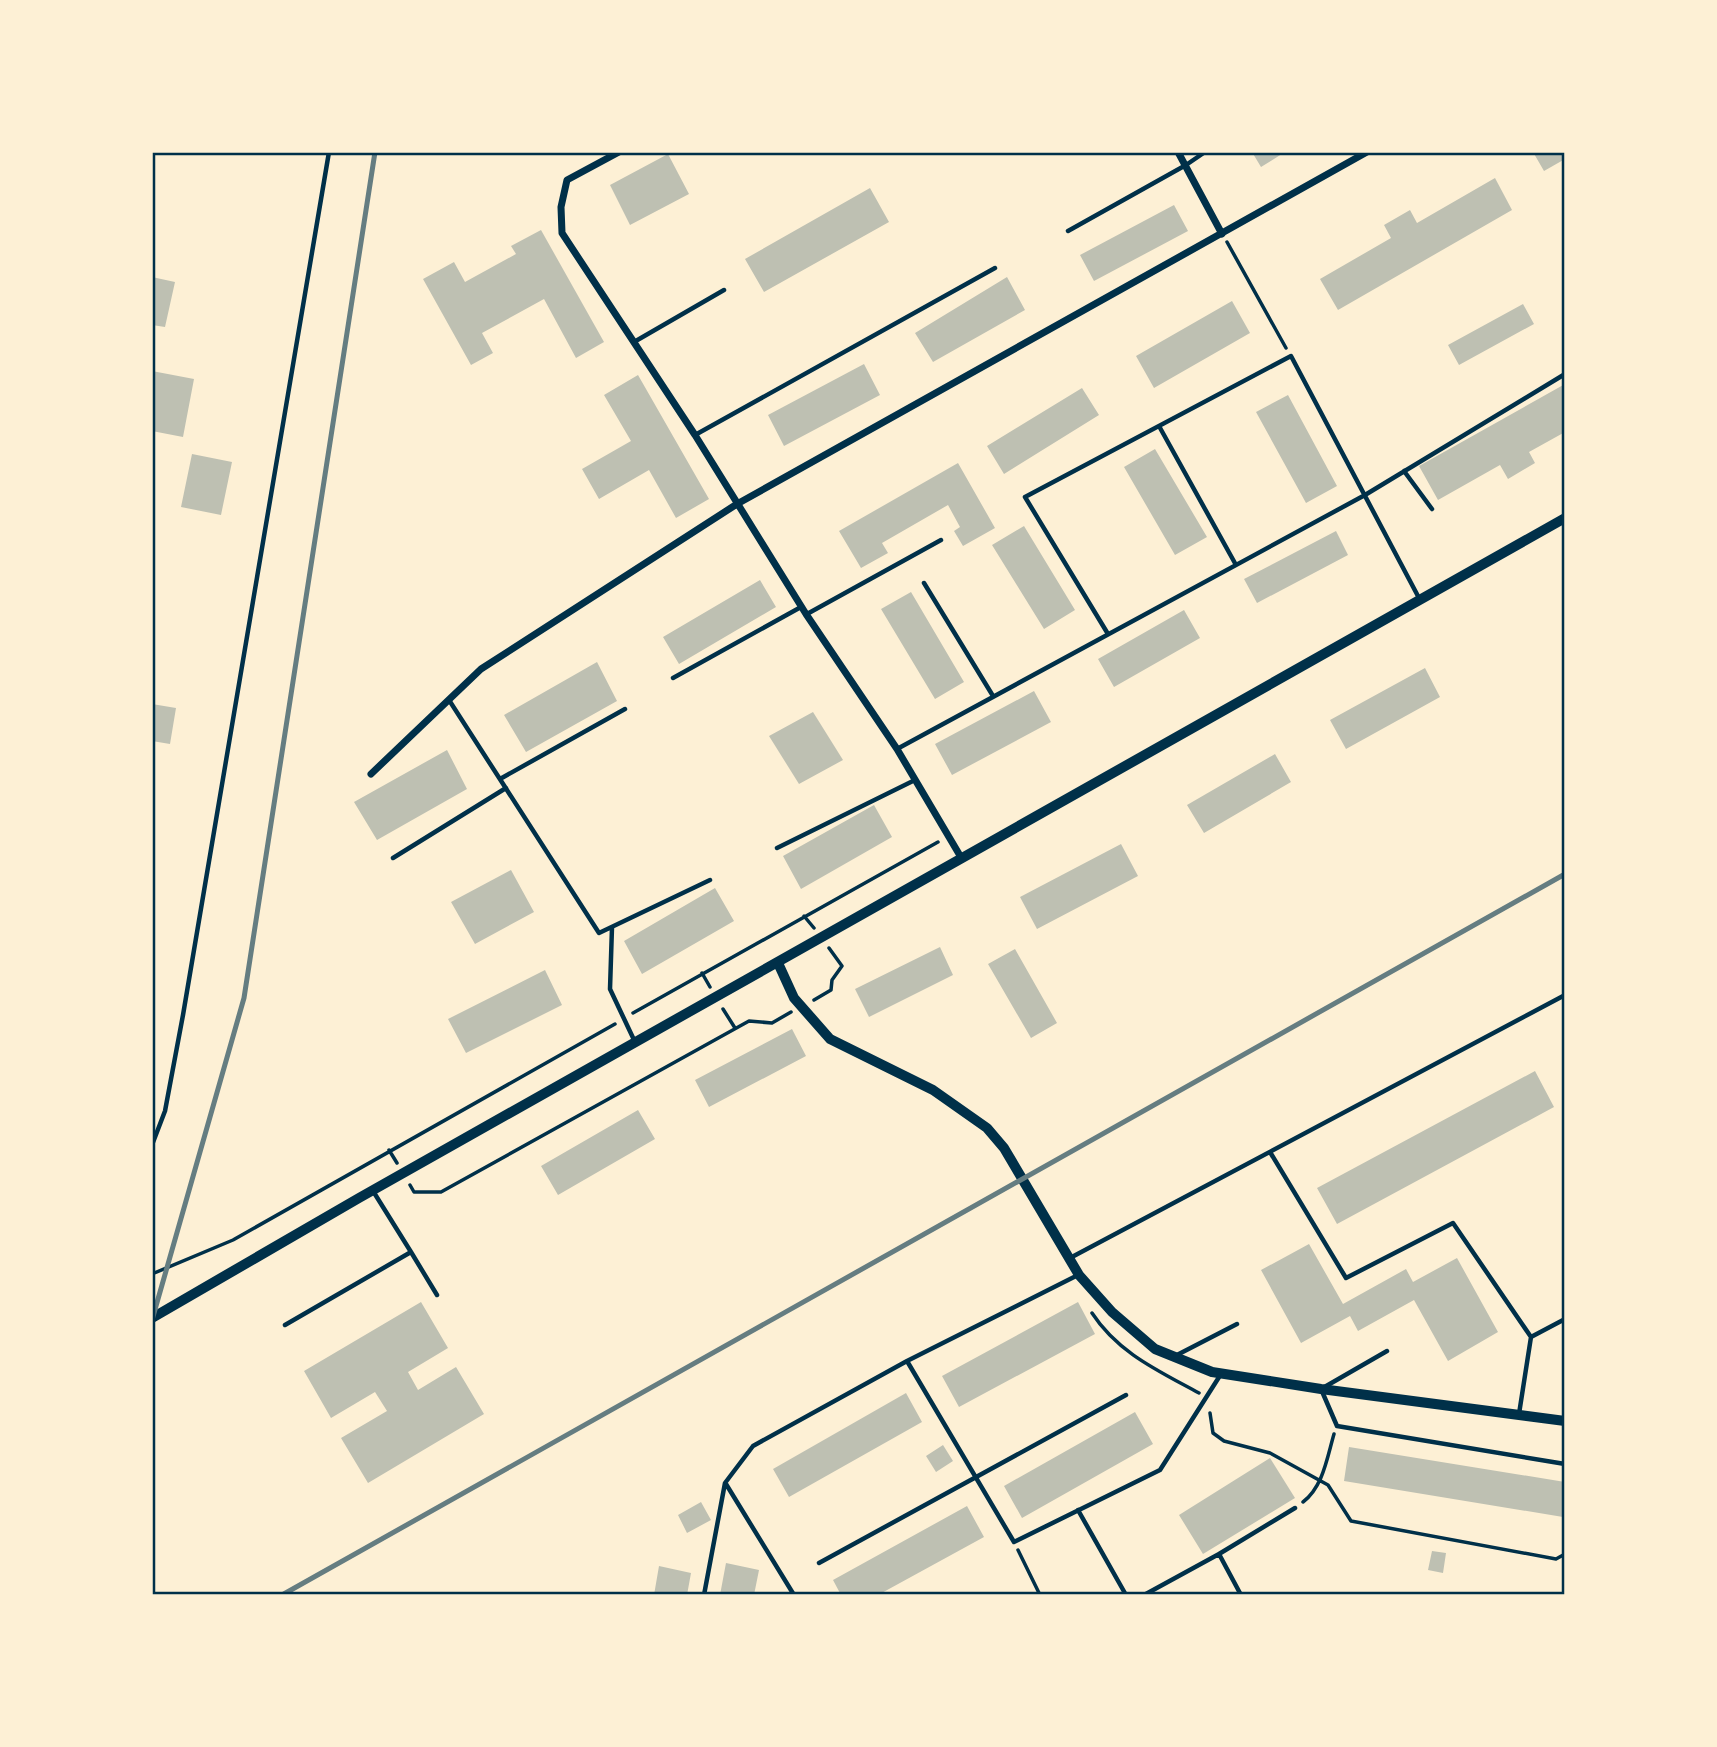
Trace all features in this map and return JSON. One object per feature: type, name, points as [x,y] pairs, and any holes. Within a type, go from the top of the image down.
[{"type":"main road","points":[[152,1318],[403,1173],[1565,519]]},
{"type":"main road","points":[[778,963],[794,998],[830,1039],[933,1090],[987,1128],[1004,1148],[1079,1275],[1112,1312],[1155,1349],[1221,1374],[1565,1420]]},
{"type":"street","points":[[619,152],[567,180],[561,207],[562,233],[695,435],[804,611],[897,749],[962,859]]},
{"type":"street","points":[[1178,152],[1222,233]]},
{"type":"street","points":[[371,774],[481,669],[737,504],[1367,152]]},
{"type":"lane","points":[[152,1145],[165,1111],[183,1015],[329,152]]},
{"type":"lane","points":[[1068,231],[1205,152]]},
{"type":"lane","points":[[695,435],[995,268]]},
{"type":"lane","points":[[634,342],[724,290]]},
{"type":"lane","points":[[1108,634],[1025,497],[1291,356],[1420,599]]},
{"type":"lane","points":[[897,749],[1365,495],[1565,373]]},
{"type":"lane","points":[[1159,426],[1236,565]]},
{"type":"lane","points":[[1404,471],[1432,509]]},
{"type":"lane","points":[[673,678],[941,540]]},
{"type":"lane","points":[[924,583],[993,696]]},
{"type":"lane","points":[[449,699],[599,933],[710,880]]},
{"type":"lane","points":[[500,779],[625,709]]},
{"type":"lane","points":[[778,848],[915,780]]},
{"type":"lane","points":[[393,859],[506,788]]},
{"type":"lane","points":[[612,926],[610,989],[636,1042]]},
{"type":"lane","points":[[1070,1259],[1565,995]]},
{"type":"lane","points":[[1270,1152],[1346,1278],[1454,1223],[1531,1337],[1519,1414]]},
{"type":"lane","points":[[372,1191],[437,1295]]},
{"type":"lane","points":[[285,1325],[411,1252]]},
{"type":"lane","points":[[704,1595],[725,1483],[753,1446],[907,1362],[1079,1275]]},
{"type":"lane","points":[[1531,1337],[1565,1319]]},
{"type":"lane","points":[[1174,1356],[1237,1324]]},
{"type":"lane","points":[[1387,1351],[1321,1389],[1336,1426],[1565,1464]]},
{"type":"lane","points":[[907,1362],[1014,1542],[1160,1470],[1221,1374]]},
{"type":"lane","points":[[819,1563],[1126,1395]]},
{"type":"lane","points":[[725,1483],[794,1595]]},
{"type":"lane","points":[[1144,1595],[1295,1508]]},
{"type":"lane","points":[[1078,1510],[1126,1595]]},
{"type":"lane","points":[[1219,1554],[1241,1595]]},
{"type":"path","points":[[1222,233],[1291,356]]},
{"type":"path","points":[[152,1274],[233,1240],[948,836]]},
{"type":"path","points":[[389,1150],[414,1192],[441,1192],[742,1024],[749,1021],[772,1023],[802,1007],[831,990],[832,980],[842,966],[804,916]]},
{"type":"path","points":[[1091,1311],[1112,1338],[1137,1360],[1207,1397],[1213,1433],[1224,1441],[1270,1453],[1328,1485],[1350,1521],[1556,1559],[1565,1554]]},
{"type":"path","points":[[1295,1508],[1310,1497],[1320,1480],[1336,1426]]},
{"type":"path","points":[[1014,1542],[1040,1595]]},
{"type":"building","points":[[1252,152],[1285,152],[1261,167]]},
{"type":"building","points":[[1533,152],[1565,152],[1565,159],[1544,171]]},
{"type":"building","points":[[668,154],[689,194],[630,225],[610,185]]},
{"type":"building","points":[[1495,178],[1512,210],[1338,310],[1320,279],[1391,238],[1384,225],[1410,210],[1417,223]]},
{"type":"building","points":[[870,188],[889,222],[764,292],[745,259]]},
{"type":"building","points":[[1174,205],[1188,231],[1094,281],[1080,255]]},
{"type":"building","points":[[541,230],[604,342],[576,358],[544,299],[482,333],[493,353],[471,365],[423,279],[454,262],[465,282],[516,254],[511,246]]},
{"type":"building","points":[[152,277],[175,282],[165,327],[152,325]]},
{"type":"building","points":[[1007,277],[1025,310],[933,362],[915,333]]},
{"type":"building","points":[[1232,301],[1250,333],[1154,388],[1136,356]]},
{"type":"building","points":[[1523,304],[1534,324],[1459,365],[1448,345]]},
{"type":"building","points":[[864,364],[880,395],[784,446],[768,415]]},
{"type":"building","points":[[152,371],[194,379],[183,437],[152,431]]},
{"type":"building","points":[[638,375],[709,499],[676,518],[649,470],[599,499],[582,469],[631,441],[604,395]]},
{"type":"building","points":[[1565,384],[1565,432],[1529,452],[1535,463],[1508,479],[1500,465],[1438,500],[1419,466]]},
{"type":"building","points":[[1082,388],[1099,415],[1004,474],[987,446]]},
{"type":"building","points":[[1288,395],[1337,486],[1306,503],[1256,412]]},
{"type":"building","points":[[1155,449],[1207,537],[1175,555],[1124,467]]},
{"type":"building","points":[[192,454],[232,462],[221,515],[181,507]]},
{"type":"building","points":[[958,463],[995,528],[963,546],[954,531],[960,527],[948,505],[882,543],[888,553],[861,568],[839,531]]},
{"type":"building","points":[[1024,526],[1075,610],[1044,629],[992,545]]},
{"type":"building","points":[[1336,531],[1348,555],[1257,603],[1244,579]]},
{"type":"building","points":[[760,580],[776,607],[679,664],[663,637]]},
{"type":"building","points":[[911,592],[964,682],[935,699],[881,609]]},
{"type":"building","points":[[1184,610],[1200,638],[1114,687],[1098,659]]},
{"type":"building","points":[[597,662],[617,701],[526,752],[504,715]]},
{"type":"building","points":[[1425,668],[1440,697],[1346,749],[1330,720]]},
{"type":"building","points":[[1034,691],[1051,722],[952,775],[935,744]]},
{"type":"building","points":[[152,704],[176,708],[170,744],[152,741]]},
{"type":"building","points":[[813,712],[843,760],[799,784],[769,736]]},
{"type":"building","points":[[447,750],[467,789],[377,840],[354,802]]},
{"type":"building","points":[[1275,754],[1291,782],[1204,833],[1187,805]]},
{"type":"building","points":[[874,805],[892,837],[801,889],[783,856]]},
{"type":"building","points":[[1121,844],[1138,876],[1037,929],[1020,897]]},
{"type":"building","points":[[511,870],[534,912],[475,944],[451,902]]},
{"type":"building","points":[[715,888],[734,921],[642,974],[624,941]]},
{"type":"building","points":[[940,947],[953,975],[869,1017],[855,989]]},
{"type":"building","points":[[1015,949],[1057,1023],[1031,1038],[988,964]]},
{"type":"building","points":[[545,970],[562,1005],[466,1053],[448,1019]]},
{"type":"building","points":[[792,1029],[806,1056],[709,1107],[695,1080]]},
{"type":"building","points":[[1535,1071],[1554,1107],[1337,1224],[1317,1188]]},
{"type":"building","points":[[638,1110],[655,1139],[558,1195],[541,1166]]},
{"type":"building","points":[[1309,1244],[1343,1304],[1406,1269],[1413,1282],[1457,1258],[1498,1332],[1448,1361],[1414,1300],[1358,1331],[1350,1316],[1301,1343],[1261,1270]]},
{"type":"building","points":[[421,1302],[448,1348],[408,1372],[418,1390],[456,1367],[484,1414],[368,1483],[341,1438],[387,1411],[375,1392],[331,1418],[304,1371]]},
{"type":"building","points":[[1078,1302],[1095,1334],[959,1407],[942,1376]]},
{"type":"building","points":[[906,1393],[922,1422],[789,1497],[773,1469]]},
{"type":"building","points":[[1135,1412],[1153,1444],[1022,1518],[1004,1486]]},
{"type":"building","points":[[943,1445],[953,1461],[936,1472],[926,1456]]},
{"type":"building","points":[[1349,1447],[1565,1482],[1563,1517],[1344,1481]]},
{"type":"building","points":[[1270,1458],[1295,1498],[1203,1554],[1179,1515]]},
{"type":"building","points":[[701,1502],[711,1520],[687,1533],[678,1515]]},
{"type":"building","points":[[967,1506],[984,1537],[878,1595],[841,1595],[833,1580]]},
{"type":"building","points":[[1432,1551],[1446,1553],[1443,1573],[1428,1570]]},
{"type":"building","points":[[726,1563],[759,1570],[754,1595],[720,1595]]},
{"type":"building","points":[[659,1566],[691,1573],[687,1595],[654,1595]]},
{"type":"railway","points":[[152,1320],[244,998],[375,152]]},
{"type":"railway","points":[[282,1595],[1565,874]]}]
